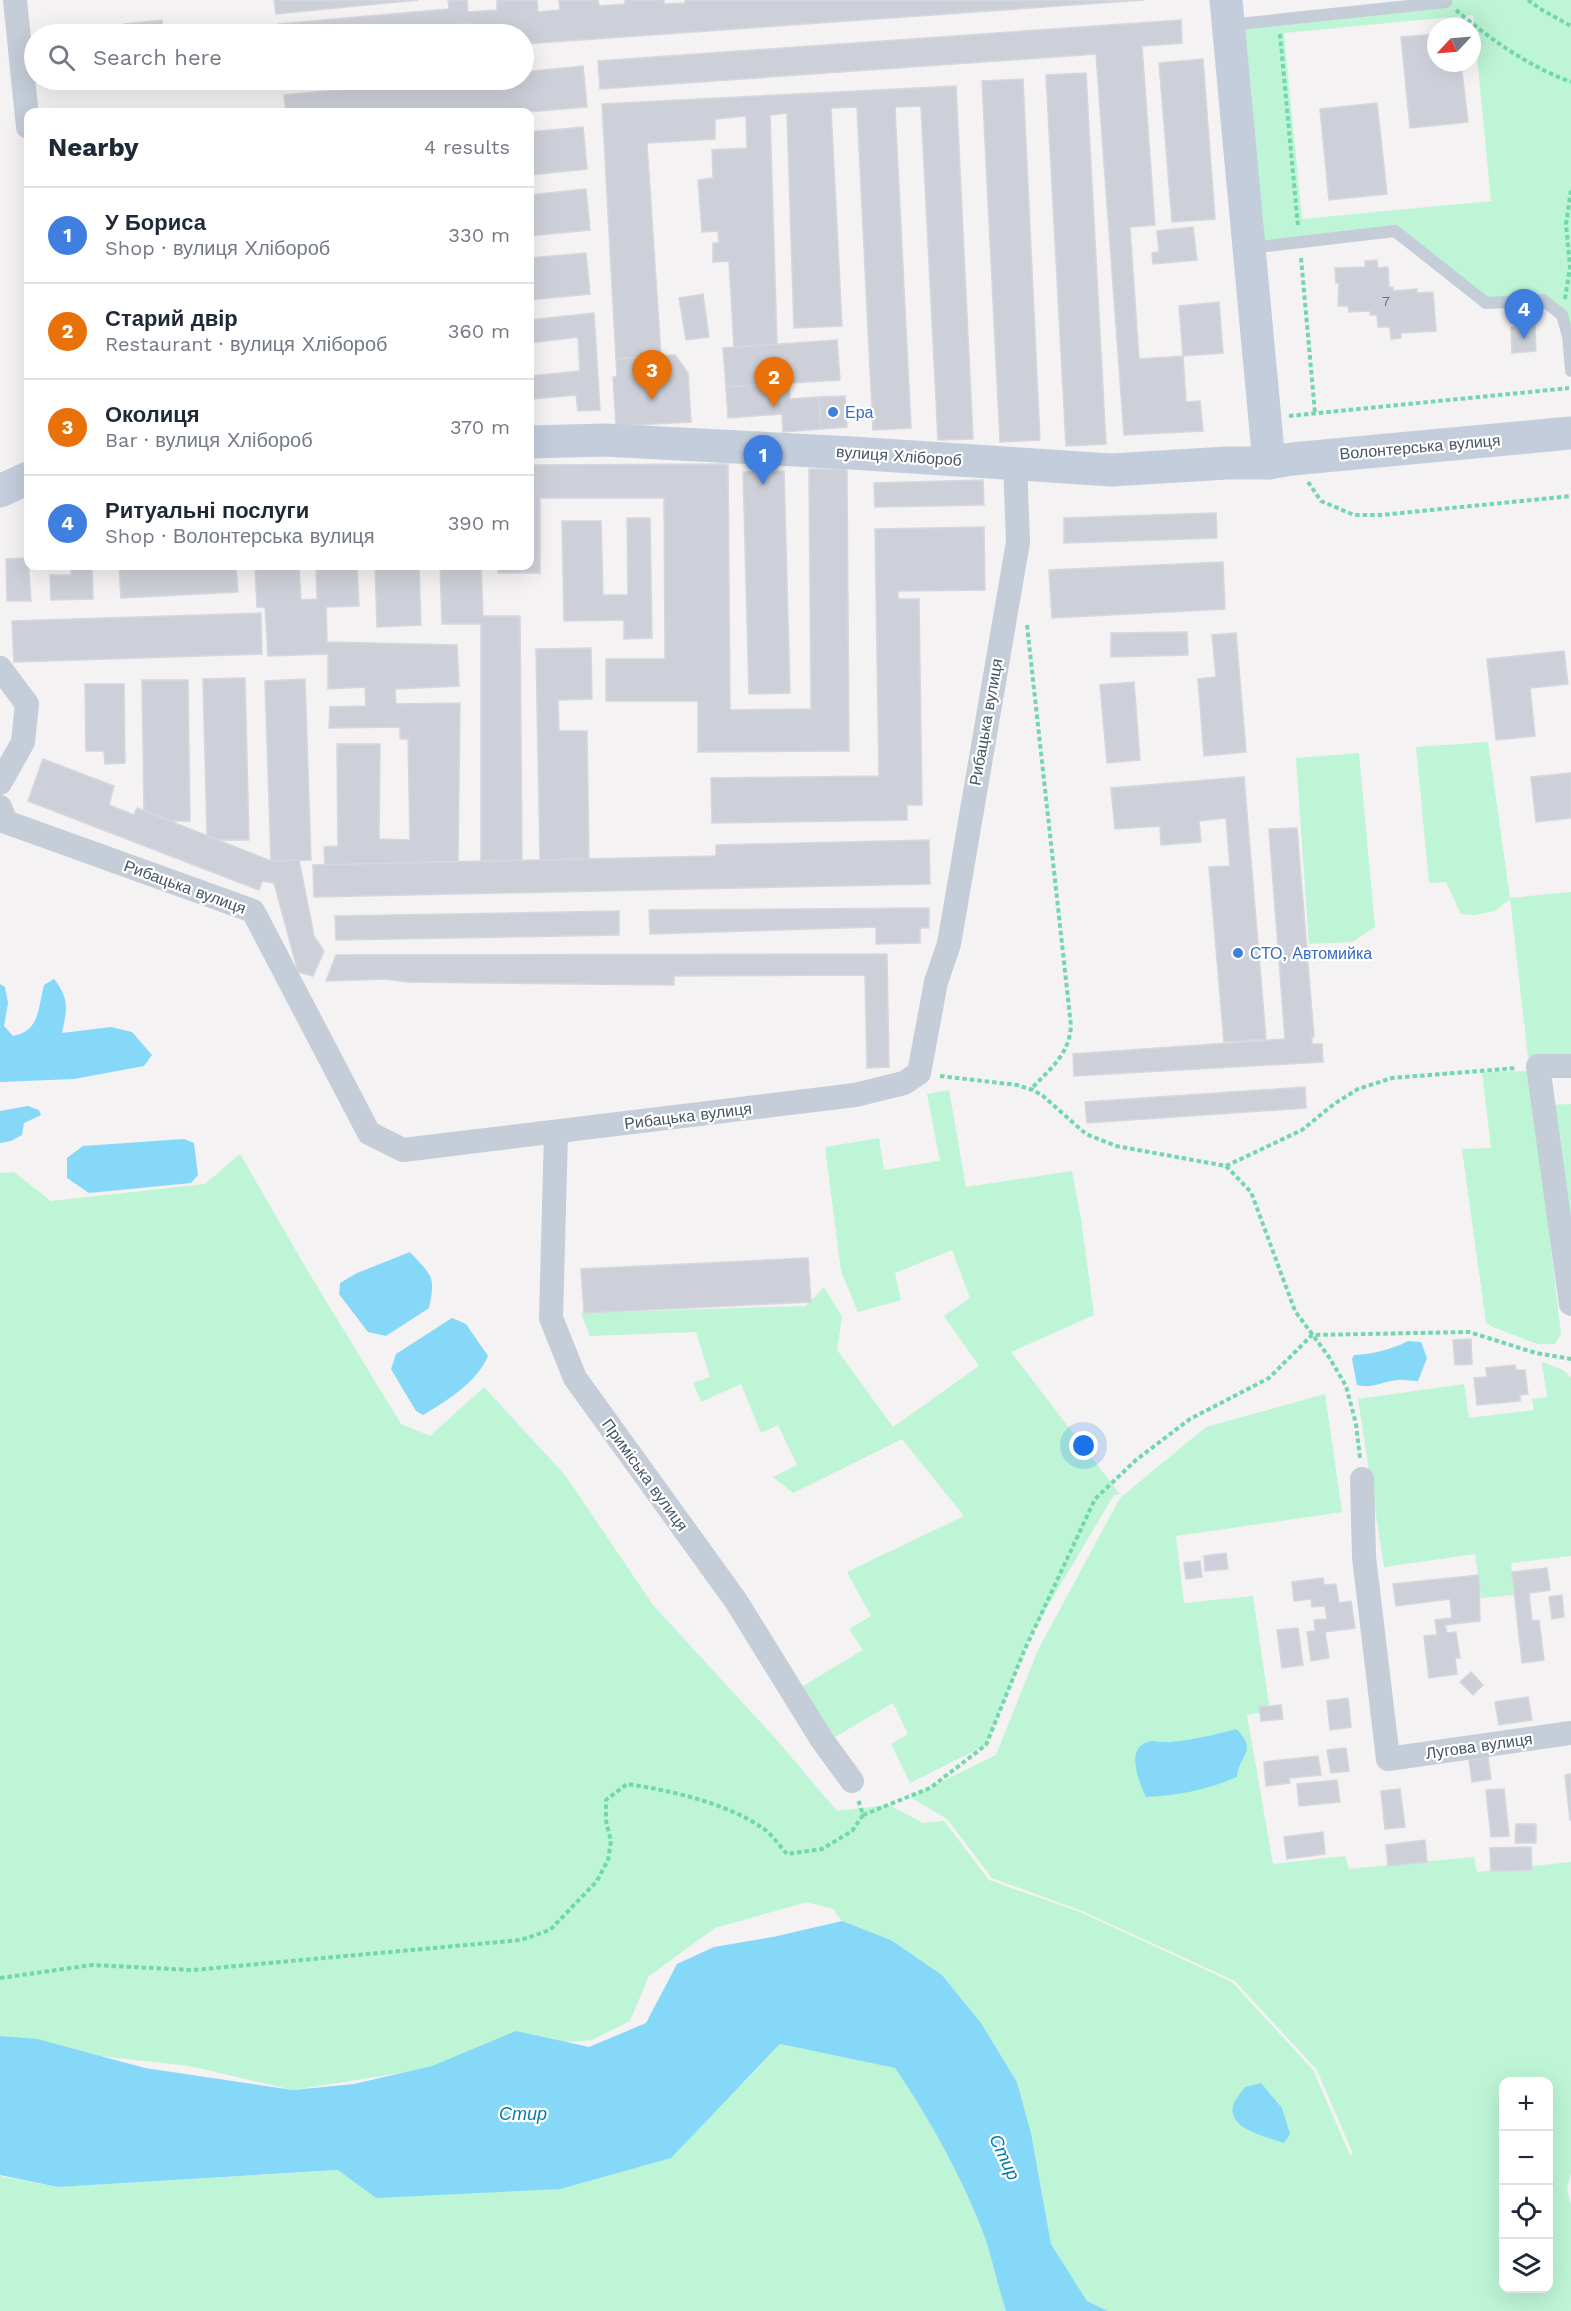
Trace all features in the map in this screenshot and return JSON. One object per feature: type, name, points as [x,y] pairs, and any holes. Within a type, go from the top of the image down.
[{"type":"street","points":[[15,0],[24,88]]},
{"type":"street","points":[[1227,13],[1265,419],[1280,461]]},
{"type":"street","points":[[24,90],[26,108]]},
{"type":"street","name":"Волонтерська вулиця","points":[[1280,461],[1571,434]]},
{"type":"street","name":"вулиця Хлібороб","points":[[534,442],[604,440],[1111,470],[1280,461]]},
{"type":"street","name":"Рибацька вулиця","points":[[0,807],[6,822],[253,911],[369,1133],[402,1150],[855,1095],[904,1083],[919,1073],[936,982],[949,944],[1018,542],[1015,464]]},
{"type":"street","points":[[0,491],[24,480]]},
{"type":"street","points":[[0,668],[27,704],[23,742],[0,783]]},
{"type":"street","points":[[1571,1066],[1538,1066],[1571,1304]]},
{"type":"street","name":"Приміська вулиця","points":[[556,1133],[551,1318],[575,1378],[736,1601],[822,1740],[852,1781]]},
{"type":"street","name":"Лугова вулиця","points":[[1362,1479],[1364,1557],[1388,1759],[1571,1733]]},
{"type":"lane","points":[[1227,13],[1279,19],[1446,1]]},
{"type":"lane","points":[[1249,248],[1395,231],[1486,303],[1543,300],[1562,315],[1568,336],[1571,371]]},
{"type":"path","points":[[1528,0],[1571,26]]},
{"type":"path","points":[[1446,1],[1487,37],[1541,70],[1571,82]]},
{"type":"path","points":[[1279,19],[1315,413]]},
{"type":"path","points":[[1562,315],[1570,267],[1566,224],[1571,190]]},
{"type":"path","points":[[1265,419],[1571,388]]},
{"type":"path","points":[[1280,461],[1321,501],[1354,514],[1382,515],[1571,496]]},
{"type":"path","points":[[1027,618],[1071,1026],[1070,1040],[1064,1052],[1031,1089]]},
{"type":"path","points":[[919,1073],[1017,1085],[1031,1089],[1043,1096],[1086,1134],[1116,1146],[1226,1166],[1302,1130],[1334,1104],[1358,1089],[1392,1078],[1538,1066]]},
{"type":"path","points":[[1226,1166],[1251,1192],[1295,1311],[1329,1357],[1346,1386],[1356,1424],[1362,1479]]},
{"type":"path","points":[[0,1978],[92,1965],[193,1970],[521,1940],[550,1930],[597,1881],[608,1860],[611,1841],[606,1821],[606,1800],[627,1784],[661,1789],[715,1804],[762,1827],[787,1854],[822,1849],[852,1831],[863,1815],[930,1788],[986,1745],[1024,1650],[1065,1558],[1095,1499],[1136,1460],[1190,1419],[1269,1378],[1312,1335],[1469,1332],[1536,1353],[1571,1359]]},
{"type":"path","points":[[852,1781],[863,1815]]},
{"type":"green space","points":[[1446,0],[1571,0],[1571,371],[1562,314],[1543,300],[1486,303],[1395,231],[1249,248],[1228,25]],"holes":[[[1473,15],[1473,18],[1481,18],[1481,72],[1479,72],[1491,201],[1302,219],[1284,33],[1427,18]]]},
{"type":"green space","points":[[1488,742],[1510,898],[1571,892],[1571,1055],[1528,1057],[1510,899],[1495,911],[1474,915],[1461,914],[1446,882],[1429,883],[1416,747]]},
{"type":"green space","points":[[1359,753],[1375,927],[1352,942],[1309,944],[1296,758]]},
{"type":"green space","points":[[1526,1071],[1531,1076],[1561,1334],[1555,1344],[1537,1344],[1486,1323],[1462,1149],[1491,1148],[1482,1072]]},
{"type":"green space","points":[[949,1090],[966,1187],[1072,1171],[1094,1315],[1011,1352],[1119,1493],[1123,1493],[1114,1495],[1030,1636],[986,1745],[910,1783],[891,1744],[908,1734],[893,1703],[833,1738],[801,1687],[863,1650],[849,1629],[871,1616],[847,1572],[964,1516],[902,1439],[793,1493],[773,1477],[797,1465],[778,1425],[761,1433],[741,1384],[701,1402],[693,1383],[710,1377],[696,1332],[590,1336],[581,1313],[806,1306],[824,1287],[842,1317],[837,1350],[893,1427],[979,1366],[944,1316],[970,1298],[952,1250],[895,1273],[901,1300],[858,1312],[841,1271],[825,1147],[879,1138],[884,1170],[940,1161],[927,1094]]},
{"type":"green space","points":[[1571,1104],[1571,1226],[1548,1105]]},
{"type":"green space","points":[[240,1154],[401,1424],[430,1436],[484,1387],[565,1475],[653,1605],[775,1738],[837,1811],[889,1805],[923,1823],[944,1821],[989,1880],[1080,1912],[1232,1982],[1313,2070],[1350,2155],[1353,2154],[1317,2070],[1235,1981],[1082,1911],[992,1878],[947,1819],[910,1797],[996,1755],[1038,1650],[1120,1498],[1206,1427],[1325,1394],[1342,1512],[1176,1536],[1184,1603],[1253,1596],[1270,1711],[1247,1715],[1273,1864],[1345,1856],[1349,1869],[1474,1857],[1477,1872],[1571,1862],[1571,2173],[1567,2189],[1571,2205],[1571,2311],[1108,2311],[1087,2301],[1051,2244],[1031,2133],[1017,2082],[981,2023],[942,1975],[891,1940],[842,1921],[833,1909],[807,1902],[715,1928],[649,1976],[630,2021],[592,2040],[538,2044],[470,2062],[293,2090],[190,2066],[0,2045],[0,1173],[14,1172],[51,1201],[205,1184]]},
{"type":"green space","points":[[1542,1362],[1563,1370],[1571,1377],[1571,1556],[1511,1563],[1514,1595],[1481,1598],[1475,1554],[1384,1567],[1358,1399],[1464,1384],[1469,1418],[1534,1410],[1532,1399],[1547,1397]]},
{"type":"green space","points":[[780,2044],[895,2068],[941,2143],[971,2202],[987,2244],[1006,2311],[0,2311],[0,2176],[58,2187],[339,2170],[376,2198],[745,2082]]},
{"type":"water","points":[[54,979],[63,993],[66,1005],[62,1033],[111,1027],[132,1032],[152,1055],[144,1066],[74,1079],[0,1082],[0,984],[5,987],[8,1003],[4,1026],[13,1036],[22,1033],[33,1024],[39,1010],[44,985]]},
{"type":"water","points":[[28,1106],[39,1110],[41,1115],[24,1123],[22,1135],[11,1141],[0,1143],[0,1111]]},
{"type":"water","points":[[184,1139],[194,1143],[198,1175],[191,1183],[89,1193],[67,1178],[67,1158],[83,1146]]},
{"type":"water","points":[[410,1252],[430,1277],[432,1289],[429,1308],[386,1336],[368,1332],[339,1294],[340,1283],[357,1273]]},
{"type":"water","points":[[452,1318],[466,1324],[488,1356],[469,1383],[423,1415],[416,1411],[391,1369],[396,1354]]},
{"type":"water","points":[[1408,1341],[1421,1342],[1427,1358],[1418,1381],[1400,1380],[1373,1385],[1357,1385],[1352,1359],[1354,1355],[1381,1351]]},
{"type":"water","points":[[1236,1729],[1243,1737],[1247,1749],[1237,1777],[1193,1791],[1146,1797],[1136,1765],[1138,1749],[1143,1744],[1152,1741],[1187,1740]]},
{"type":"water","name":"Стир","points":[[842,1921],[891,1940],[942,1975],[981,2023],[1017,2082],[1031,2133],[1051,2244],[1087,2301],[1108,2311],[1006,2311],[987,2244],[971,2202],[941,2143],[895,2068],[780,2044],[671,2158],[560,2189],[376,2198],[338,2170],[58,2187],[0,2175],[0,2036],[37,2039],[145,2068],[293,2090],[354,2084],[432,2066],[516,2031],[589,2047],[646,2023],[677,1964],[714,1947],[773,1937]]},
{"type":"water","points":[[1261,2083],[1282,2108],[1290,2134],[1284,2143],[1259,2135],[1241,2126],[1235,2119],[1234,2103],[1239,2095],[1245,2087]]},
{"type":"building","points":[[274,0],[418,0],[276,14]]},
{"type":"building","points":[[448,0],[467,0],[468,12],[497,10],[497,0],[537,0],[538,12],[560,10],[559,0],[598,0],[599,6],[625,4],[625,0],[664,0],[664,4],[685,3],[685,0],[1144,0],[534,43],[534,24],[279,24],[449,9]]},
{"type":"building","points":[[162,20],[162,24],[124,24]]},
{"type":"building","points":[[1181,20],[1182,43],[1142,46],[1155,225],[1130,227],[1139,359],[1183,356],[1186,402],[1200,401],[1203,431],[1124,435],[1096,54],[600,89],[598,61]]},
{"type":"building","points":[[1427,35],[1427,72],[1462,72],[1468,122],[1410,128],[1401,37]]},
{"type":"building","points":[[1203,59],[1215,219],[1172,222],[1159,63]]},
{"type":"building","points":[[583,66],[587,107],[534,111],[534,108],[286,108],[284,95],[338,90],[534,90],[534,71]]},
{"type":"building","points":[[1086,73],[1106,444],[1066,446],[1046,75]]},
{"type":"building","points":[[1023,79],[1040,440],[1000,442],[982,81]]},
{"type":"building","points":[[956,86],[973,439],[938,440],[921,106],[895,107],[911,428],[873,430],[857,107],[831,108],[842,326],[794,328],[787,113],[770,115],[777,344],[734,347],[729,261],[713,262],[713,243],[719,243],[718,231],[702,232],[698,180],[713,178],[712,150],[747,148],[746,116],[715,119],[715,139],[647,143],[661,356],[616,359],[602,104]]},
{"type":"building","points":[[1377,103],[1387,194],[1329,200],[1320,109]]},
{"type":"building","points":[[583,127],[587,169],[534,175],[534,132]]},
{"type":"building","points":[[586,189],[590,230],[534,236],[534,195]]},
{"type":"building","points":[[1193,227],[1197,260],[1153,264],[1152,253],[1159,252],[1157,231]]},
{"type":"building","points":[[586,253],[590,294],[534,300],[534,258]]},
{"type":"building","points":[[1377,260],[1378,268],[1388,267],[1389,287],[1393,287],[1393,291],[1417,289],[1417,293],[1433,292],[1436,331],[1401,333],[1401,338],[1391,339],[1390,327],[1378,327],[1377,315],[1370,315],[1370,311],[1349,312],[1348,306],[1338,306],[1339,283],[1336,283],[1335,268],[1365,267],[1365,261]]},
{"type":"building","points":[[703,294],[709,337],[686,340],[679,298]]},
{"type":"building","points":[[1219,302],[1223,353],[1183,356],[1179,306]]},
{"type":"building","points":[[594,313],[600,410],[578,411],[576,395],[534,399],[534,376],[580,371],[578,337],[534,342],[534,320]]},
{"type":"building","points":[[1535,325],[1536,351],[1512,353],[1511,327]]},
{"type":"building","points":[[837,340],[840,380],[726,387],[723,348]]},
{"type":"building","points":[[675,355],[688,373],[691,422],[616,426],[613,377],[617,377],[616,359]]},
{"type":"building","points":[[789,383],[790,399],[819,397],[821,429],[783,432],[782,414],[728,418],[726,387]]},
{"type":"building","name":"Ера","points":[[845,396],[847,427],[821,429],[819,397]]},
{"type":"building","points":[[728,464],[730,710],[811,709],[809,469],[847,469],[849,751],[698,752],[698,701],[606,701],[606,659],[665,659],[664,498],[540,498],[540,573],[498,573],[498,570],[534,570],[534,465]]},
{"type":"building","points":[[784,471],[790,693],[749,694],[743,472]]},
{"type":"building","points":[[983,480],[984,505],[875,507],[874,483]]},
{"type":"building","points":[[1216,513],[1217,538],[1064,543],[1064,518]]},
{"type":"building","points":[[627,518],[650,518],[652,638],[624,639],[624,620],[564,621],[562,521],[601,521],[603,595],[628,595]]},
{"type":"building","points":[[984,527],[985,590],[898,591],[898,599],[919,599],[922,805],[907,805],[907,820],[712,823],[711,778],[879,776],[875,529]]},
{"type":"building","points":[[24,558],[24,570],[29,570],[31,601],[7,601],[6,559]]},
{"type":"building","points":[[1223,562],[1225,609],[1052,618],[1049,570]]},
{"type":"building","points":[[71,570],[92,570],[93,599],[51,600],[50,575],[71,575]]},
{"type":"building","points":[[119,570],[236,570],[238,592],[121,598]]},
{"type":"building","points":[[255,570],[299,570],[301,600],[317,599],[316,570],[357,570],[359,606],[326,607],[327,642],[457,645],[459,686],[395,689],[396,704],[460,703],[458,862],[325,865],[324,847],[338,846],[337,744],[380,744],[379,839],[410,840],[408,739],[400,739],[400,727],[329,728],[330,707],[366,706],[365,687],[328,689],[328,654],[268,656],[265,607],[257,607]]},
{"type":"building","points":[[375,570],[419,570],[421,625],[377,627]]},
{"type":"building","points":[[440,570],[481,570],[483,616],[520,616],[522,860],[481,861],[481,624],[442,624]]},
{"type":"building","points":[[261,613],[262,654],[14,662],[12,621]]},
{"type":"building","points":[[1187,632],[1188,655],[1111,657],[1111,633]]},
{"type":"building","points":[[1236,633],[1246,752],[1204,756],[1198,679],[1216,677],[1212,635]]},
{"type":"building","points":[[591,648],[592,699],[558,700],[559,731],[587,731],[589,859],[540,860],[536,649]]},
{"type":"building","points":[[1564,651],[1568,684],[1530,688],[1535,736],[1496,740],[1487,659]]},
{"type":"building","points":[[245,678],[249,840],[220,840],[207,836],[203,679]]},
{"type":"building","points":[[305,679],[311,860],[271,861],[265,681]]},
{"type":"building","points":[[142,680],[188,680],[190,821],[171,821],[144,810]]},
{"type":"building","points":[[1134,682],[1140,760],[1107,763],[1100,685]]},
{"type":"building","points":[[85,684],[124,684],[125,763],[105,764],[104,751],[86,751]]},
{"type":"building","points":[[43,759],[114,786],[109,805],[134,815],[137,808],[271,861],[299,860],[314,936],[324,951],[313,976],[298,972],[274,883],[262,881],[259,890],[28,801]]},
{"type":"building","points":[[1571,773],[1571,818],[1536,822],[1531,777]]},
{"type":"building","name":"СТО, Автомийка","points":[[1244,777],[1266,1039],[1224,1042],[1209,867],[1230,866],[1226,818],[1199,821],[1201,842],[1161,845],[1160,826],[1115,829],[1111,788]]},
{"type":"building","points":[[1297,828],[1314,1037],[1312,1036],[1312,1044],[1322,1044],[1323,1062],[1074,1076],[1073,1054],[1285,1039],[1269,829]]},
{"type":"building","points":[[929,840],[930,884],[314,897],[313,865],[716,856],[716,845]]},
{"type":"building","points":[[929,908],[929,928],[920,928],[920,943],[876,944],[876,927],[650,934],[649,910]]},
{"type":"building","points":[[619,911],[619,935],[336,940],[335,916]]},
{"type":"building","points":[[887,954],[889,1067],[867,1068],[865,975],[674,976],[674,985],[407,982],[386,979],[326,981],[336,955]]},
{"type":"building","points":[[1305,1087],[1306,1108],[1087,1123],[1085,1102]]},
{"type":"building","points":[[808,1258],[811,1302],[584,1313],[581,1269]]},
{"type":"building","points":[[1471,1339],[1472,1364],[1455,1365],[1453,1340]]},
{"type":"building","points":[[1515,1365],[1516,1370],[1525,1370],[1528,1394],[1520,1395],[1520,1401],[1477,1405],[1474,1378],[1487,1377],[1486,1368]]},
{"type":"building","points":[[1226,1553],[1228,1569],[1205,1571],[1204,1556]]},
{"type":"building","points":[[1200,1561],[1202,1577],[1186,1579],[1184,1563]]},
{"type":"building","points":[[1547,1568],[1550,1590],[1529,1593],[1532,1621],[1539,1620],[1544,1660],[1522,1663],[1512,1572]]},
{"type":"building","points":[[1479,1575],[1480,1621],[1445,1625],[1447,1633],[1456,1632],[1460,1658],[1455,1658],[1457,1674],[1429,1678],[1424,1636],[1437,1635],[1435,1620],[1452,1618],[1450,1599],[1396,1606],[1393,1584]]},
{"type":"building","points":[[1323,1578],[1324,1585],[1336,1584],[1339,1603],[1351,1601],[1355,1628],[1325,1632],[1329,1658],[1311,1661],[1307,1632],[1315,1631],[1314,1620],[1327,1619],[1325,1606],[1312,1607],[1311,1599],[1294,1601],[1292,1582]]},
{"type":"building","points":[[1562,1595],[1564,1617],[1552,1619],[1549,1597]]},
{"type":"building","points":[[1298,1628],[1303,1665],[1282,1668],[1277,1630]]},
{"type":"building","points":[[1471,1672],[1483,1685],[1473,1695],[1460,1682]]},
{"type":"building","points":[[1528,1697],[1532,1720],[1499,1725],[1495,1702]]},
{"type":"building","points":[[1348,1698],[1351,1727],[1330,1730],[1327,1701]]},
{"type":"building","points":[[1281,1705],[1283,1719],[1261,1721],[1259,1707]]},
{"type":"building","points":[[1346,1748],[1349,1771],[1331,1773],[1327,1750]]},
{"type":"building","points":[[1318,1756],[1321,1775],[1289,1778],[1290,1783],[1266,1786],[1264,1762]]},
{"type":"building","points":[[1488,1757],[1491,1779],[1472,1782],[1469,1760]]},
{"type":"building","points":[[1571,1774],[1571,1820],[1570,1820],[1565,1775]]},
{"type":"building","points":[[1337,1780],[1340,1802],[1299,1806],[1297,1784]]},
{"type":"building","points":[[1400,1789],[1405,1827],[1385,1829],[1381,1791]]},
{"type":"building","points":[[1504,1789],[1509,1836],[1491,1837],[1486,1790]]},
{"type":"building","points":[[1516,1824],[1536,1824],[1536,1843],[1515,1843]]},
{"type":"building","points":[[1323,1832],[1325,1854],[1287,1859],[1284,1837]]},
{"type":"building","points":[[1425,1840],[1427,1862],[1388,1866],[1386,1845]]},
{"type":"building","points":[[1531,1847],[1532,1870],[1491,1871],[1490,1848]]},
{"type":"place","name":"Ритуальні послуги","points":[[1524,339]]},
{"type":"place","name":"Околиця","points":[[652,400]]},
{"type":"place","name":"Старий двір","points":[[774,407]]},
{"type":"place","name":"Ера","points":[[833,412]]},
{"type":"place","name":"У Бориса","points":[[763,485]]},
{"type":"place","name":"СТО, Автомийка","points":[[1238,953]]}]
